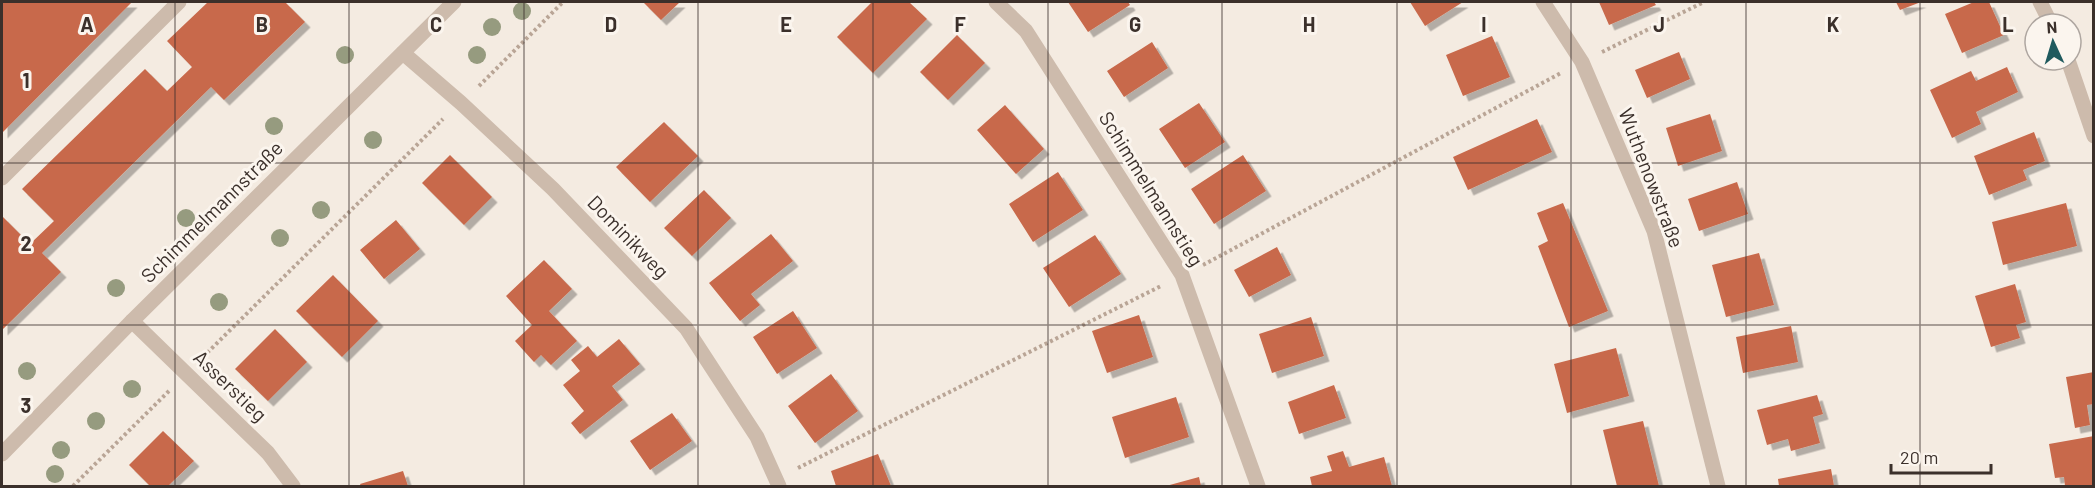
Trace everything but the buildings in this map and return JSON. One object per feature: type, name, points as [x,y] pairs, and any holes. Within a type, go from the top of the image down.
[{"type":"street","points":[[2,178],[179,2]]},
{"type":"street","name":"Schimmelmannstraße","points":[[2,452],[454,2]]},
{"type":"street","name":"Schimmelmannstieg","points":[[996,2],[1026,32],[1182,275],[1258,486]]},
{"type":"street","name":"Wuthenowstraße","points":[[1543,2],[1582,62],[1654,231],[1718,486]]},
{"type":"street","name":"Dominikweg","points":[[403,52],[554,189],[686,328],[757,437],[777,483]]},
{"type":"street","points":[[2072,72],[2094,136]]},
{"type":"street","name":"Asserstieg","points":[[132,321],[268,453],[293,486]]},
{"type":"path","points":[[478,86],[563,2]]},
{"type":"path","points":[[777,483],[1182,275],[1582,62],[1704,2]]},
{"type":"path","points":[[203,358],[443,119]]},
{"type":"path","points":[[73,486],[176,384]]}]
